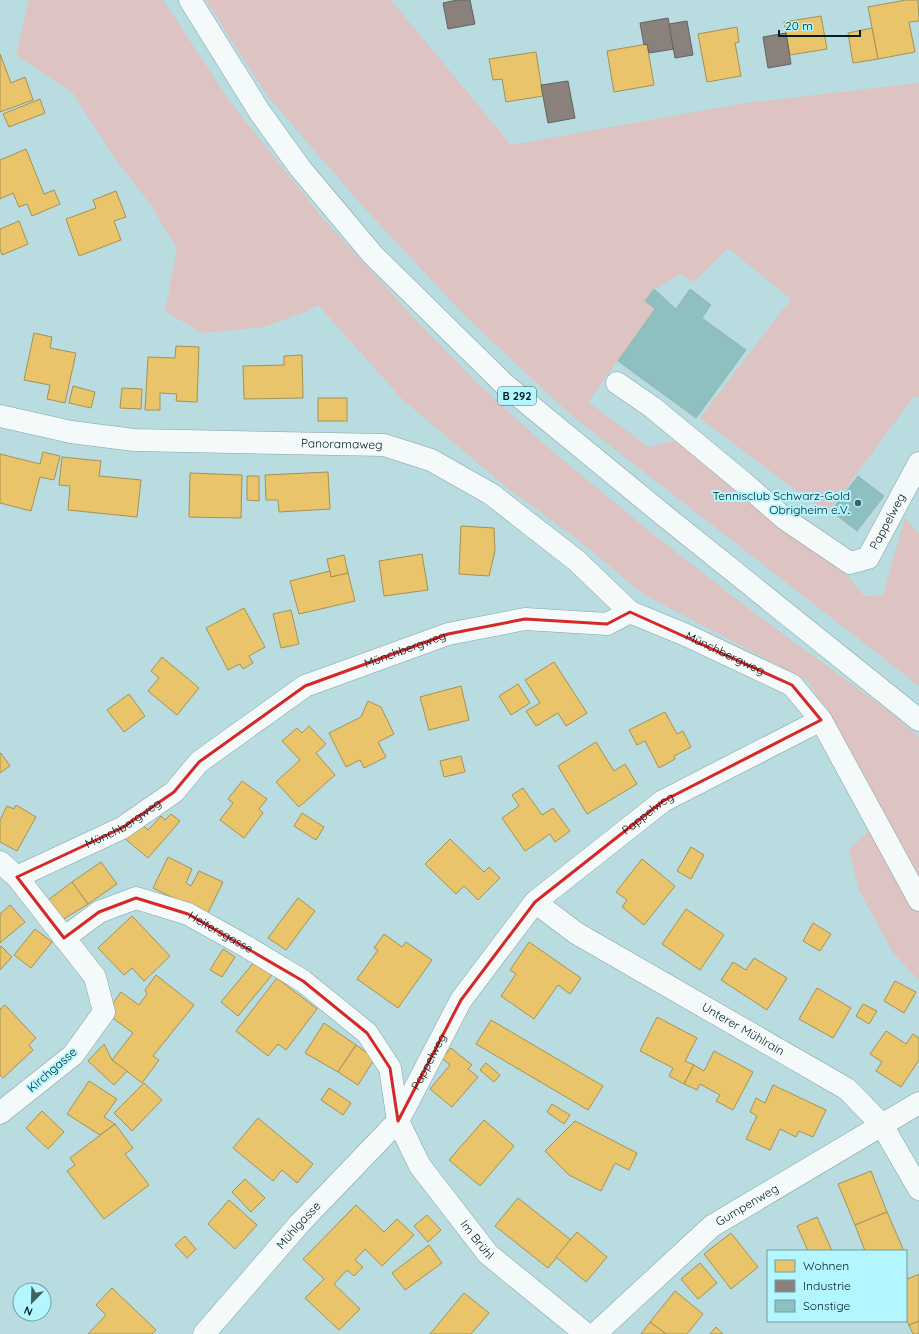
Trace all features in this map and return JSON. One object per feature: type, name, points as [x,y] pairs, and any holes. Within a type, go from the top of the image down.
[{"type":"main road","name":"B 292","points":[[190,0],[259,111],[300,168],[373,255],[504,384],[666,517],[919,720]]},
{"type":"main road","name":"Pappelweg","points":[[617,383],[652,407],[785,519],[827,549],[850,563],[868,558],[919,462]]},
{"type":"main road","name":"Panoramaweg","points":[[0,416],[71,432],[134,440],[384,446],[431,460],[491,494],[577,561],[630,612]]},
{"type":"main road","name":"Münchbergweg","points":[[17,877],[122,828],[174,792],[199,762],[305,686],[448,634],[525,619],[607,624],[630,612],[792,685],[821,720]]},
{"type":"main road","name":"Pappelweg","points":[[398,1121],[461,1000],[535,902],[663,801],[821,720]]},
{"type":"main road","points":[[821,720],[919,900]]},
{"type":"main road","points":[[0,862],[17,877],[64,938]]},
{"type":"main road","name":"Heitersgasse","points":[[64,938],[100,912],[136,898],[188,914],[303,981],[367,1033],[390,1068],[398,1121]]},
{"type":"main road","name":"Unterer Mühlrain","points":[[535,902],[576,933],[847,1089],[882,1126],[919,1189]]},
{"type":"main road","name":"Kirchgasse","points":[[0,1114],[73,1055],[104,1012],[95,977],[64,938]]},
{"type":"main road","name":"Gumpenweg","points":[[595,1334],[712,1226],[919,1103]]},
{"type":"main road","name":"Mühlgasse","points":[[204,1334],[300,1223],[398,1121]]},
{"type":"main road","name":"Im Brühl","points":[[398,1121],[420,1166],[488,1254],[586,1334]]},
{"type":"highlighted area","points":[[630,612],[792,685],[821,720],[663,801],[535,902],[461,1000],[398,1121],[390,1068],[367,1033],[303,981],[188,914],[136,898],[99,912],[64,938],[17,877],[122,828],[174,792],[199,762],[305,686],[448,634],[525,619],[607,624]]},
{"type":"shaded area","points":[[29,0],[163,0],[231,103],[321,216],[412,316],[476,382],[545,445],[654,535],[757,615],[886,709],[919,737],[919,980],[893,953],[859,890],[849,850],[882,817],[840,736],[808,681],[643,594],[582,543],[505,486],[402,399],[318,305],[308,311],[264,327],[202,333],[165,311],[177,249],[151,205],[119,164],[72,92],[16,55]]},
{"type":"shaded area","points":[[206,0],[391,0],[511,145],[739,104],[919,83],[919,398],[914,396],[827,514],[700,418],[791,299],[728,248],[694,282],[681,274],[654,289],[645,301],[655,309],[588,402],[649,447],[678,440],[773,518],[847,575],[864,596],[883,595],[905,518],[919,534],[919,686],[571,415],[466,317],[359,202],[266,94]]},
{"type":"building: Wohnen","points":[[906,0],[918,0],[919,21],[909,22],[915,52],[878,59],[868,7]]},
{"type":"building: Wohnen","points":[[821,16],[827,49],[790,55],[784,22]]},
{"type":"building: Wohnen","points":[[737,27],[739,42],[735,43],[741,76],[707,82],[698,34]]},
{"type":"building: Wohnen","points":[[872,28],[878,59],[853,63],[848,33]]},
{"type":"building: Wohnen","points":[[647,44],[654,85],[614,92],[607,51]]},
{"type":"building: Wohnen","points":[[536,52],[543,96],[506,102],[502,79],[493,80],[489,59]]},
{"type":"building: Wohnen","points":[[0,54],[11,83],[25,77],[33,100],[0,112]]},
{"type":"building: Wohnen","points":[[40,99],[45,113],[9,127],[3,114]]},
{"type":"building: Wohnen","points":[[26,149],[44,194],[54,190],[60,204],[32,216],[27,204],[19,207],[13,193],[0,199],[0,160]]},
{"type":"building: Wohnen","points":[[116,191],[126,217],[114,221],[121,240],[79,256],[66,219],[96,208],[93,200]]},
{"type":"building: Wohnen","points":[[19,221],[28,244],[2,255],[0,249],[0,229]]},
{"type":"building: Wohnen","points":[[34,333],[52,337],[50,348],[76,353],[65,403],[47,399],[50,385],[24,380]]},
{"type":"building: Wohnen","points":[[176,346],[199,347],[197,402],[176,401],[177,394],[160,393],[160,410],[145,410],[148,357],[175,358]]},
{"type":"building: Wohnen","points":[[302,355],[303,398],[244,399],[243,366],[284,365],[284,356]]},
{"type":"building: Wohnen","points":[[73,386],[95,392],[91,408],[69,403]]},
{"type":"building: Wohnen","points":[[122,388],[142,389],[141,409],[120,408]]},
{"type":"building: Wohnen","points":[[318,398],[347,398],[347,421],[318,421]]},
{"type":"building: Wohnen","points":[[43,452],[60,456],[54,480],[40,477],[31,511],[0,503],[0,454],[40,464]]},
{"type":"building: Wohnen","points":[[62,457],[101,461],[99,476],[141,480],[137,517],[68,510],[70,486],[59,485]]},
{"type":"building: Wohnen","points":[[328,472],[330,509],[279,512],[278,500],[266,500],[265,475]]},
{"type":"building: Wohnen","points":[[190,473],[242,475],[241,518],[189,517]]},
{"type":"building: Wohnen","points":[[247,476],[259,476],[259,501],[247,500]]},
{"type":"building: Wohnen","points":[[461,526],[494,528],[495,551],[489,576],[459,574]]},
{"type":"building: Wohnen","points":[[422,554],[428,590],[384,596],[379,561]]},
{"type":"building: Wohnen","points":[[344,555],[348,573],[331,577],[327,559]]},
{"type":"building: Wohnen","points":[[330,571],[331,577],[348,573],[355,601],[299,614],[290,581]]},
{"type":"building: Wohnen","points":[[244,608],[265,647],[249,656],[253,663],[243,669],[240,664],[228,670],[206,628]]},
{"type":"building: Wohnen","points":[[291,610],[299,644],[281,648],[273,614]]},
{"type":"building: Wohnen","points":[[162,657],[199,688],[177,715],[148,691],[159,678],[151,671]]},
{"type":"building: Wohnen","points":[[554,662],[587,713],[566,726],[558,713],[536,726],[526,711],[540,703],[525,680]]},
{"type":"building: Wohnen","points":[[518,684],[530,703],[511,715],[499,696]]},
{"type":"building: Wohnen","points":[[461,686],[469,720],[429,730],[420,697]]},
{"type":"building: Wohnen","points":[[129,694],[145,716],[124,732],[107,710]]},
{"type":"building: Wohnen","points":[[368,701],[381,707],[394,734],[378,742],[386,757],[364,768],[360,760],[346,767],[329,733],[361,717]]},
{"type":"building: Wohnen","points":[[665,712],[677,734],[683,731],[691,747],[674,756],[675,759],[659,768],[645,741],[637,745],[629,730]]},
{"type":"building: Wohnen","points":[[309,726],[326,744],[316,753],[335,775],[299,807],[276,782],[300,760],[282,741],[297,728],[302,733]]},
{"type":"building: Wohnen","points":[[596,742],[614,771],[625,764],[637,784],[587,814],[558,766]]},
{"type":"building: Wohnen","points":[[1,753],[10,766],[0,773],[0,754]]},
{"type":"building: Wohnen","points":[[461,756],[465,772],[444,777],[440,761]]},
{"type":"building: Wohnen","points":[[242,781],[267,799],[259,809],[263,813],[244,838],[220,820],[233,803],[228,799]]},
{"type":"building: Wohnen","points":[[523,788],[542,815],[553,808],[570,831],[555,842],[550,834],[525,851],[502,818],[519,806],[512,795]]},
{"type":"building: Wohnen","points":[[16,805],[36,817],[17,851],[0,842],[0,820],[7,806],[14,809]]},
{"type":"building: Wohnen","points":[[302,813],[324,827],[316,840],[294,826]]},
{"type":"building: Wohnen","points":[[171,814],[180,821],[148,858],[123,837],[137,820],[148,830],[161,816],[165,820]]},
{"type":"building: Wohnen","points":[[450,839],[484,872],[489,867],[500,878],[478,900],[464,886],[456,894],[425,864]]},
{"type":"building: Wohnen","points":[[691,847],[704,855],[691,879],[677,871]]},
{"type":"building: Wohnen","points":[[168,857],[192,869],[186,883],[191,886],[199,871],[223,882],[207,915],[153,888]]},
{"type":"building: Wohnen","points":[[642,859],[675,886],[644,925],[622,907],[627,900],[616,892]]},
{"type":"building: Wohnen","points":[[101,862],[117,884],[88,904],[72,882]]},
{"type":"building: Wohnen","points":[[72,882],[88,904],[62,920],[48,900]]},
{"type":"building: Wohnen","points":[[298,898],[315,911],[286,950],[268,938]]},
{"type":"building: Wohnen","points":[[10,905],[25,922],[0,943],[0,914]]},
{"type":"building: Wohnen","points":[[686,909],[724,935],[700,970],[662,944]]},
{"type":"building: Wohnen","points":[[132,916],[170,956],[144,981],[132,968],[124,975],[98,948]]},
{"type":"building: Wohnen","points":[[813,923],[831,934],[820,951],[803,941]]},
{"type":"building: Wohnen","points":[[35,929],[52,942],[31,968],[14,955]]},
{"type":"building: Wohnen","points":[[384,934],[402,947],[406,942],[432,960],[398,1008],[357,979],[378,950],[374,948]]},
{"type":"building: Wohnen","points":[[529,942],[581,978],[570,994],[558,985],[534,1019],[501,996],[516,974],[510,970]]},
{"type":"building: Wohnen","points":[[1,946],[12,957],[0,970],[0,947]]},
{"type":"building: Wohnen","points":[[223,949],[235,957],[222,977],[210,970]]},
{"type":"building: Wohnen","points":[[754,958],[787,978],[767,1010],[721,980],[733,962],[746,970]]},
{"type":"building: Wohnen","points":[[255,961],[272,975],[238,1016],[221,1002]]},
{"type":"building: Wohnen","points":[[156,975],[194,1005],[153,1056],[159,1060],[142,1083],[112,1060],[133,1033],[106,1013],[121,992],[139,1005],[147,994],[145,990]]},
{"type":"building: Wohnen","points":[[277,978],[317,1009],[286,1050],[278,1044],[268,1056],[236,1031]]},
{"type":"building: Wohnen","points":[[895,981],[916,992],[904,1013],[884,1001]]},
{"type":"building: Wohnen","points":[[817,988],[851,1008],[833,1038],[799,1019]]},
{"type":"building: Wohnen","points":[[863,1004],[877,1011],[869,1024],[856,1016]]},
{"type":"building: Wohnen","points":[[5,1005],[36,1038],[29,1045],[33,1050],[3,1078],[0,1075],[0,1009]]},
{"type":"building: Wohnen","points":[[657,1017],[697,1038],[685,1061],[694,1065],[684,1084],[669,1076],[673,1068],[640,1051]]},
{"type":"building: Wohnen","points":[[491,1020],[603,1086],[588,1110],[476,1044]]},
{"type":"building: Wohnen","points":[[324,1023],[356,1045],[338,1072],[305,1053]]},
{"type":"building: Wohnen","points":[[886,1031],[906,1044],[913,1034],[919,1038],[919,1060],[901,1087],[876,1071],[882,1062],[870,1054]]},
{"type":"building: Wohnen","points":[[104,1044],[112,1060],[127,1071],[114,1085],[88,1061]]},
{"type":"building: Wohnen","points":[[356,1045],[375,1058],[358,1085],[338,1072]]},
{"type":"building: Wohnen","points":[[451,1048],[472,1065],[468,1069],[478,1077],[452,1107],[430,1089],[450,1065],[442,1058]]},
{"type":"building: Wohnen","points":[[714,1051],[753,1072],[733,1110],[716,1101],[720,1095],[700,1084],[697,1090],[684,1084],[694,1065],[704,1071]]},
{"type":"building: Wohnen","points":[[486,1063],[500,1075],[494,1082],[480,1070]]},
{"type":"building: Wohnen","points":[[89,1081],[117,1099],[104,1117],[115,1124],[100,1135],[67,1114]]},
{"type":"building: Wohnen","points":[[144,1083],[162,1100],[132,1131],[114,1113]]},
{"type":"building: Wohnen","points":[[773,1085],[826,1110],[813,1137],[799,1131],[796,1137],[780,1129],[770,1150],[746,1139],[757,1116],[750,1112],[756,1098],[765,1103]]},
{"type":"building: Wohnen","points":[[329,1088],[351,1103],[343,1115],[321,1100]]},
{"type":"building: Wohnen","points":[[552,1104],[570,1115],[564,1124],[547,1112]]},
{"type":"building: Wohnen","points":[[42,1111],[64,1132],[48,1149],[26,1128]]},
{"type":"building: Wohnen","points":[[258,1118],[313,1164],[297,1183],[282,1170],[273,1181],[233,1148]]},
{"type":"building: Wohnen","points":[[484,1120],[514,1146],[480,1186],[449,1160]]},
{"type":"building: Wohnen","points":[[575,1121],[637,1153],[629,1170],[615,1163],[601,1191],[569,1175],[545,1151]]},
{"type":"building: Wohnen","points":[[115,1124],[133,1148],[125,1154],[149,1185],[104,1219],[67,1171],[75,1165],[70,1158]]},
{"type":"building: Wohnen","points":[[871,1171],[887,1212],[855,1225],[838,1184]]},
{"type":"building: Wohnen","points":[[245,1179],[265,1198],[251,1212],[232,1192]]},
{"type":"building: Wohnen","points":[[518,1198],[571,1240],[548,1268],[495,1226]]},
{"type":"building: Wohnen","points":[[229,1200],[257,1225],[235,1249],[208,1224]]},
{"type":"building: Wohnen","points":[[356,1205],[384,1232],[397,1219],[414,1235],[382,1266],[365,1249],[355,1260],[363,1267],[354,1276],[347,1270],[334,1284],[360,1309],[339,1330],[305,1298],[324,1279],[303,1259]]},
{"type":"building: Wohnen","points":[[887,1212],[903,1249],[865,1250],[855,1225]]},
{"type":"building: Wohnen","points":[[427,1215],[441,1230],[428,1242],[414,1226]]},
{"type":"building: Wohnen","points":[[817,1217],[832,1250],[808,1250],[797,1226]]},
{"type":"building: Wohnen","points":[[577,1232],[607,1257],[586,1282],[556,1257]]},
{"type":"building: Wohnen","points":[[731,1233],[758,1267],[731,1289],[704,1254]]},
{"type":"building: Wohnen","points":[[185,1236],[196,1249],[187,1258],[175,1245]]},
{"type":"building: Wohnen","points":[[429,1245],[442,1263],[405,1290],[392,1273]]},
{"type":"building: Wohnen","points":[[700,1263],[717,1283],[698,1299],[681,1279]]},
{"type":"building: Wohnen","points":[[919,1274],[919,1321],[909,1325],[907,1321],[907,1277],[908,1279]]},
{"type":"building: Wohnen","points":[[112,1288],[156,1330],[152,1334],[88,1334],[106,1315],[96,1305]]},
{"type":"building: Wohnen","points":[[675,1291],[703,1314],[687,1334],[666,1334],[650,1322]]},
{"type":"building: Wohnen","points":[[464,1293],[489,1313],[471,1334],[430,1334]]},
{"type":"building: Wohnen","points":[[919,1321],[919,1334],[913,1334],[909,1325]]},
{"type":"building: Wohnen","points":[[650,1322],[666,1334],[641,1334]]},
{"type":"building: Wohnen","points":[[716,1327],[723,1334],[710,1334]]},
{"type":"building: Industrie","points":[[457,0],[470,0],[475,24],[448,29],[443,3]]},
{"type":"building: Industrie","points":[[668,18],[674,49],[649,53],[647,44],[644,45],[640,23]]},
{"type":"building: Industrie","points":[[687,21],[693,55],[675,58],[669,24]]},
{"type":"building: Industrie","points":[[786,33],[791,64],[768,68],[763,37]]},
{"type":"building: Industrie","points":[[568,81],[575,118],[548,123],[541,85]]},
{"type":"building: Sonstige","points":[[654,289],[676,309],[690,289],[711,305],[702,318],[746,350],[696,418],[618,361],[655,309],[645,301]]},
{"type":"building: Sonstige","name":"Tennisclub Schwarz-Gold Obrigheim e.V.","points":[[858,476],[884,496],[857,531],[831,511]]},
{"type":"place","name":"Tennisclub Schwarz-Gold Obrigheim e.V.","points":[[858,503]]}]
